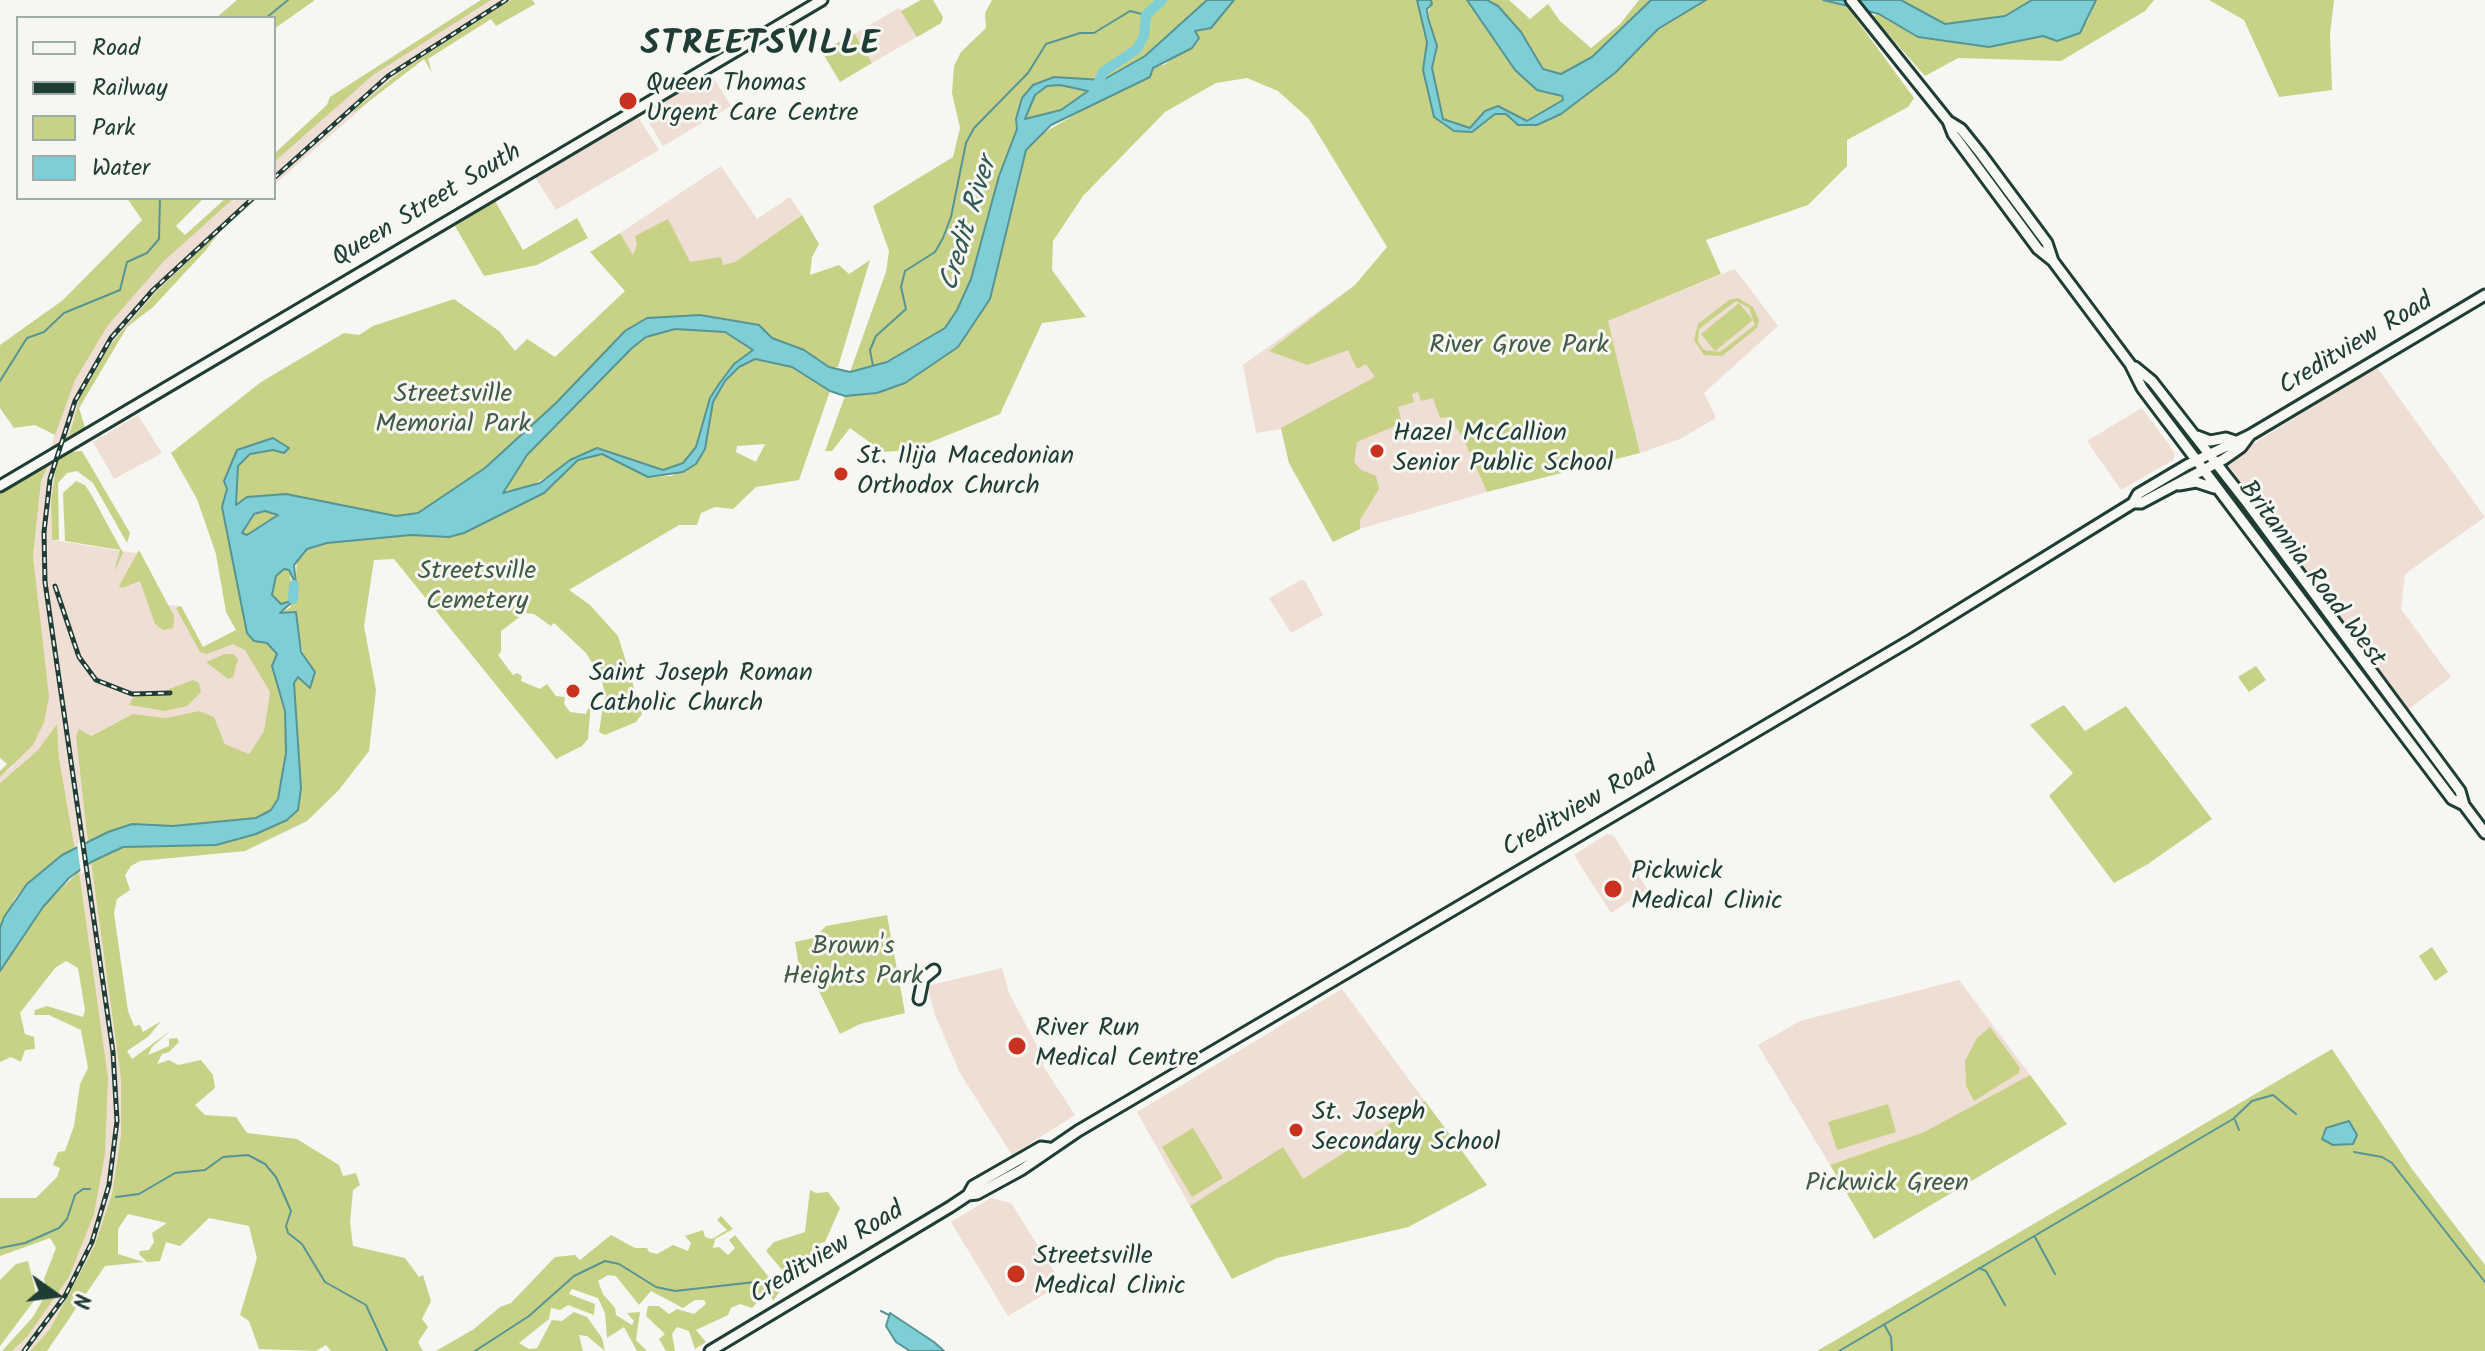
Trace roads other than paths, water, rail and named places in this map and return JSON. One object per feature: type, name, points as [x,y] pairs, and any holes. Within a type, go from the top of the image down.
[{"type":"main road","name":"Queen Street South","points":[[0,486],[822,0]]},
{"type":"main road","name":"Britannia Road West","points":[[1851,0],[1948,121],[1961,129],[1990,165],[2047,243],[2053,261],[2130,364],[2142,388],[2452,799],[2464,805]]},
{"type":"main road","name":"Creditview Road","points":[[2212,459],[2235,441],[2485,295]]},
{"type":"main road","name":"Britannia Road West","points":[[2130,364],[2152,381],[2194,435],[2428,747],[2485,833]]},
{"type":"main road","points":[[2194,435],[2210,441],[2226,438],[2235,441]]},
{"type":"main road","name":"Creditview Road","points":[[710,1351],[968,1195],[977,1194],[1021,1170],[1045,1155],[1049,1148],[1907,643],[2133,503],[2138,494],[2241,447],[2250,435]]},
{"type":"main road","name":"Creditview Road","points":[[2133,503],[2141,503],[2175,485],[2201,464]]},
{"type":"main road","points":[[2175,485],[2201,482],[2219,491]]},
{"type":"main road","points":[[919,999],[923,979],[934,970]]},
{"type":"water","name":"Credit River","points":[[1207,0],[1234,0],[1211,28],[1195,31],[1199,38],[1192,48],[1153,68],[1150,77],[1051,125],[1026,150],[990,299],[958,347],[905,383],[877,393],[845,396],[830,391],[792,367],[755,359],[739,367],[725,381],[713,402],[705,449],[696,464],[683,472],[648,477],[602,454],[578,460],[544,493],[464,533],[449,537],[411,535],[327,543],[307,549],[294,565],[296,585],[289,570],[284,569],[276,576],[272,595],[281,604],[294,600],[280,613],[296,612],[301,652],[315,672],[310,688],[298,677],[294,683],[301,788],[298,810],[287,820],[256,834],[216,845],[123,847],[91,862],[69,878],[43,907],[0,971],[0,928],[4,917],[27,884],[62,855],[108,832],[132,824],[173,826],[256,818],[271,810],[278,799],[286,753],[285,711],[272,666],[277,654],[267,643],[254,641],[247,633],[222,507],[227,489],[224,481],[237,450],[273,438],[289,448],[284,453],[273,450],[250,454],[238,466],[236,505],[247,497],[286,494],[396,516],[418,513],[485,468],[556,403],[625,331],[647,318],[700,315],[759,325],[772,338],[804,350],[829,367],[850,372],[887,362],[945,328],[957,310],[971,279],[999,176],[1017,129],[1016,119],[1022,98],[1033,85],[1054,77],[1103,80],[1145,56]],"holes":[[[1060,85],[1088,91],[1061,110],[1025,119],[1035,95],[1047,86]],[[675,329],[725,332],[753,350],[734,364],[710,398],[696,447],[683,463],[663,470],[597,448],[570,460],[540,483],[503,493],[527,455],[646,337]],[[265,511],[278,515],[247,535],[242,533],[254,514]]]},
{"type":"water","points":[[1417,0],[1431,0],[1432,4],[1427,9],[1428,18],[1437,46],[1432,68],[1443,119],[1470,128],[1485,111],[1498,106],[1527,121],[1563,100],[1562,96],[1537,90],[1515,70],[1467,0],[1487,0],[1498,6],[1521,32],[1543,69],[1561,74],[1592,57],[1651,0],[1706,0],[1658,29],[1615,73],[1561,114],[1537,125],[1518,125],[1506,114],[1495,114],[1472,132],[1454,131],[1434,117],[1423,70],[1427,42]]},
{"type":"water","points":[[1823,0],[1901,0],[1945,24],[2005,16],[2032,0],[2096,0],[2080,33],[2057,41],[2043,36],[1989,47],[1918,37],[1879,14]]},
{"type":"water","points":[[2349,1121],[2357,1135],[2353,1144],[2333,1145],[2322,1139],[2326,1128]]},
{"type":"water","points":[[890,1313],[944,1351],[910,1351],[896,1342],[886,1326]]},
{"type":"waterway","points":[[268,16],[288,0]]},
{"type":"waterway","name":"Credit River","points":[[1094,93],[1103,72],[1137,49],[1144,36],[1146,15],[1162,0]]},
{"type":"waterway","points":[[873,366],[870,350],[876,336],[906,309],[901,287],[905,271],[935,252],[943,238],[951,217],[966,143],[974,128],[1028,73],[1046,44],[1080,33],[1094,33],[1130,11],[1146,15]]},
{"type":"waterway","points":[[0,381],[27,338],[44,332],[64,313],[120,290],[127,262],[147,253],[159,239],[160,200]]},
{"type":"waterway","name":"Credit River","points":[[293,599],[294,585]]},
{"type":"waterway","points":[[1839,1351],[2233,1119],[2252,1101],[2273,1095],[2296,1114]]},
{"type":"waterway","points":[[2235,1120],[2239,1130]]},
{"type":"waterway","points":[[2354,1152],[2382,1157],[2392,1163],[2485,1282]]},
{"type":"waterway","points":[[116,1197],[139,1194],[175,1173],[205,1170],[223,1157],[248,1155],[265,1164],[276,1177],[291,1211],[286,1226],[288,1233],[302,1244],[325,1282],[366,1305],[387,1351]]},
{"type":"waterway","points":[[0,1248],[25,1243],[59,1228],[67,1219],[75,1195],[83,1189],[90,1189]]},
{"type":"waterway","points":[[2035,1237],[2055,1274]]},
{"type":"waterway","points":[[475,1351],[529,1316],[574,1276],[605,1261],[619,1264],[656,1287],[675,1291],[764,1281]]},
{"type":"waterway","points":[[1979,1268],[1986,1271],[2005,1305]]},
{"type":"waterway","points":[[881,1311],[889,1315]]},
{"type":"waterway","points":[[1885,1326],[1891,1337],[1892,1351]]},
{"type":"railway","points":[[276,176],[388,76],[506,0]]},
{"type":"railway","points":[[24,1351],[65,1296],[92,1242],[109,1185],[117,1121],[113,1052],[45,582],[44,532],[50,479],[75,401],[111,338],[153,290],[251,200]]},
{"type":"railway","points":[[55,586],[79,657],[96,680],[132,694],[170,693]]},
{"type":"place","name":"Queen Thomas Urgent Care Centre","points":[[628,101]]},
{"type":"place","name":"Hazel McCallion Senior Public School","points":[[1377,451]]},
{"type":"place","name":"St. Ilija Macedonian Orthodox Church","points":[[841,474]]},
{"type":"place","name":"Saint Joseph Roman Catholic Church","points":[[573,691]]},
{"type":"place","name":"Pickwick Medical Clinic","points":[[1613,889]]},
{"type":"place","name":"River Run Medical Centre","points":[[1017,1046]]},
{"type":"place","name":"St. Joseph Secondary School","points":[[1296,1130]]},
{"type":"place","name":"Streetsville Medical Clinic","points":[[1016,1274]]},
{"type":"district","name":"STREETSVILLE","points":[[761,47]]},
{"type":"park label","name":"River Grove Park","points":[[1519,348]]},
{"type":"park label","name":"Streetsville Memorial Park","points":[[453,412]]},
{"type":"park label","name":"Streetsville Cemetery","points":[[477,589]]},
{"type":"park label","name":"Brown's Heights Park","points":[[853,964]]},
{"type":"park label","name":"Pickwick Green","points":[[1887,1186]]}]
